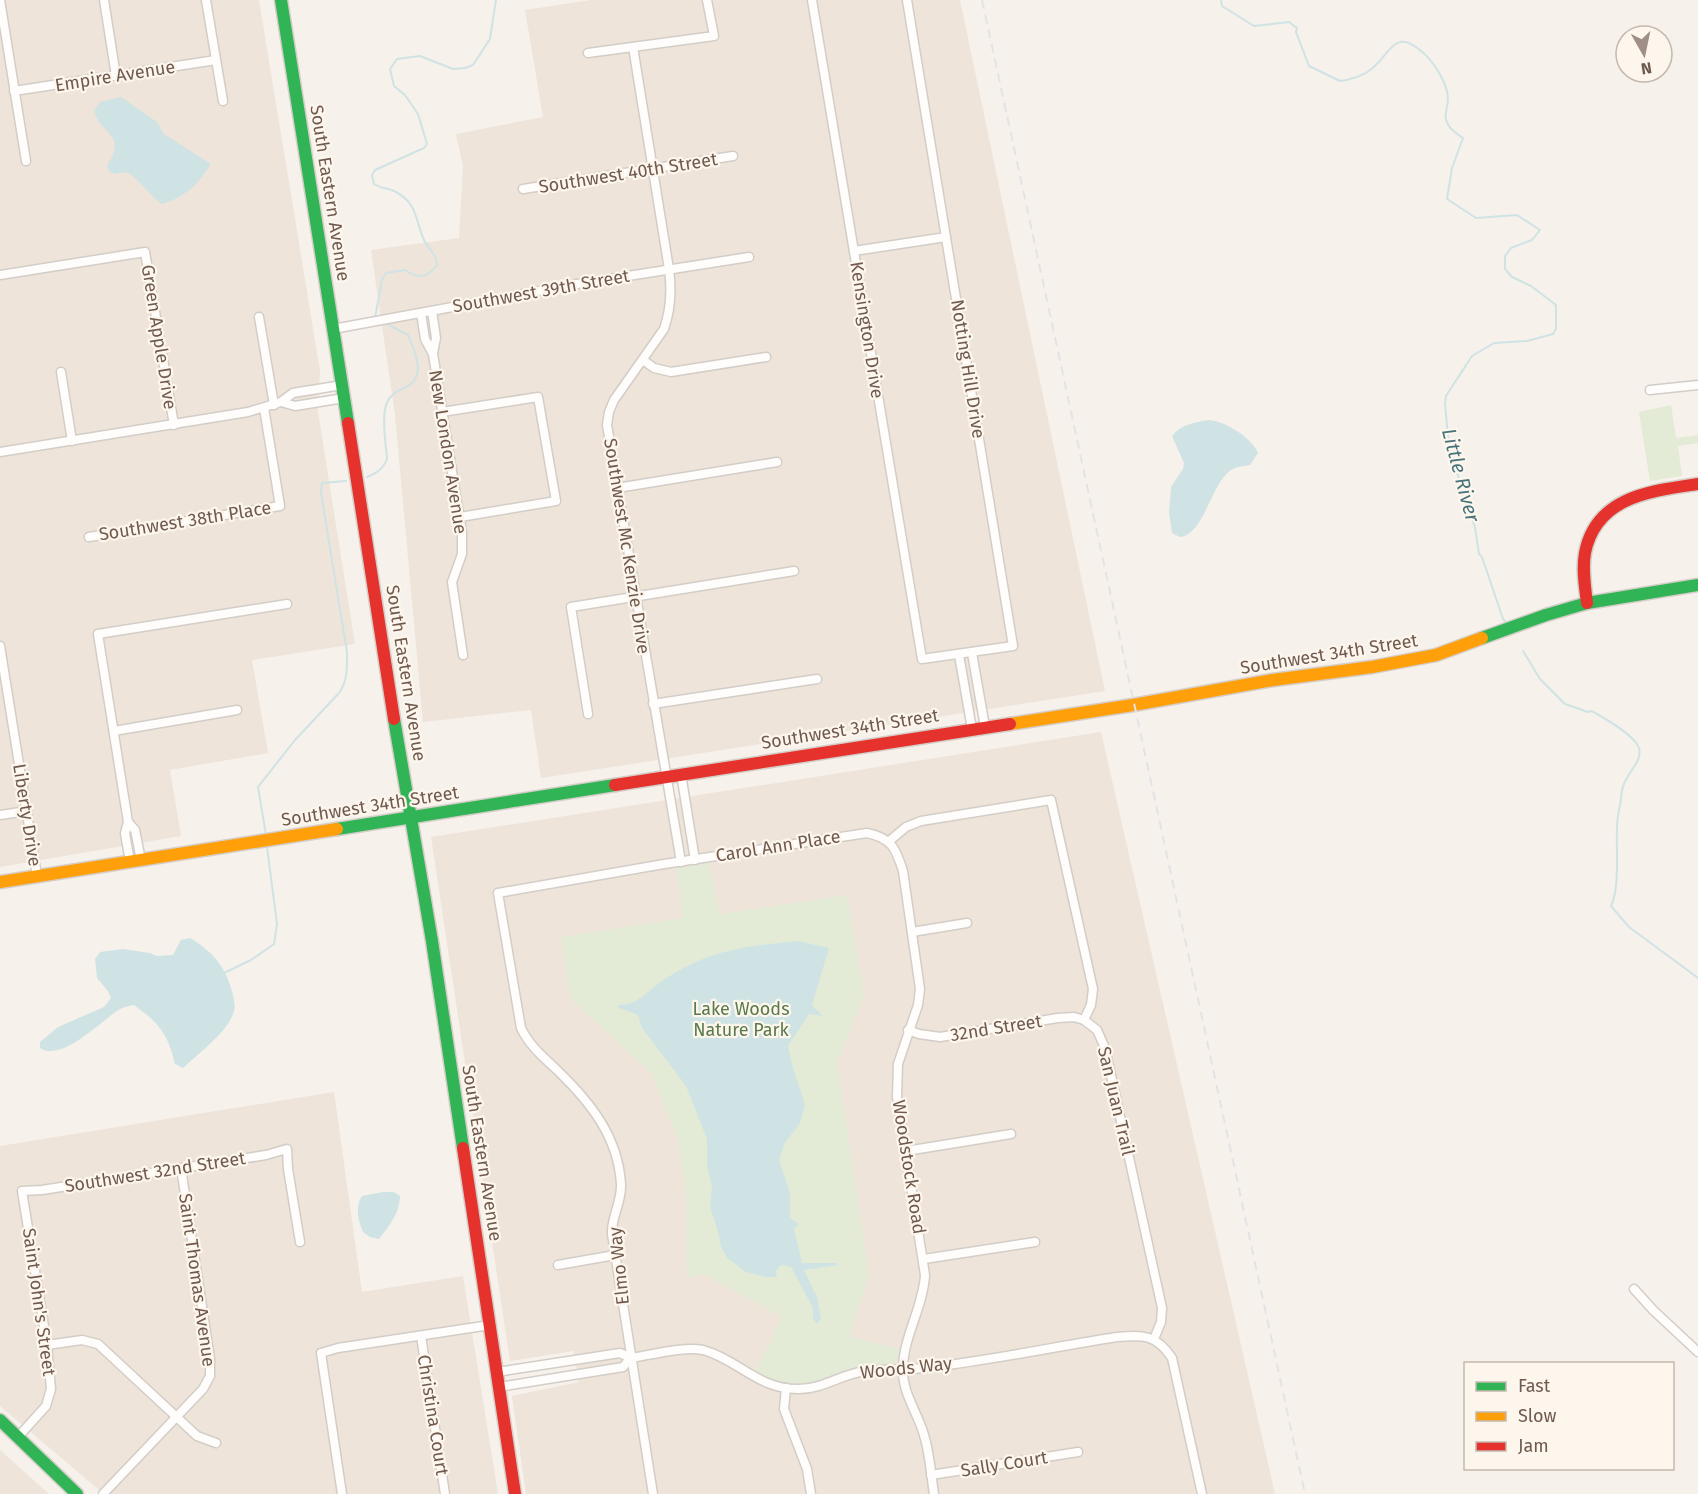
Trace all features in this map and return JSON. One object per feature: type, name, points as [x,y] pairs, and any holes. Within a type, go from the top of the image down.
[{"type":"street","points":[[1,0],[26,161]]},
{"type":"street","points":[[104,0],[116,76]]},
{"type":"street","points":[[206,0],[223,101]]},
{"type":"street","name":"South Eastern Avenue","points":[[282,0],[410,818],[432,941],[515,1494]]},
{"type":"street","points":[[588,53],[714,36],[707,0]]},
{"type":"street","name":"Kensington Drive","points":[[812,0],[922,659]]},
{"type":"street","name":"Notting Hill Drive","points":[[907,0],[1013,646],[922,659]]},
{"type":"street","name":"Southwest Mc Kenzie Drive","points":[[633,46],[669,269],[671,295],[668,317],[657,340],[614,400],[609,412],[608,433],[681,862]]},
{"type":"street","name":"Empire Avenue","points":[[14,92],[216,60]]},
{"type":"street","name":"Southwest 40th Street","points":[[524,189],[733,156]]},
{"type":"street","points":[[854,251],[946,237]]},
{"type":"street","name":"Green Apple Drive","points":[[0,274],[145,252],[174,424]]},
{"type":"street","name":"Southwest 39th Street","points":[[333,329],[577,284],[749,256]]},
{"type":"street","name":"New London Avenue","points":[[432,311],[436,338],[433,354]]},
{"type":"street","name":"New London Avenue","points":[[421,313],[425,339],[433,354],[462,533],[462,554],[452,582],[463,655]]},
{"type":"street","points":[[259,317],[278,404]]},
{"type":"street","points":[[643,360],[654,368],[671,372],[766,357]]},
{"type":"street","points":[[61,372],[72,441]]},
{"type":"street","points":[[1650,390],[1698,385]]},
{"type":"street","points":[[0,452],[248,412],[278,404],[295,406],[343,391]]},
{"type":"street","points":[[442,412],[538,397],[556,501],[460,518]]},
{"type":"street","name":"Southwest 38th Place","points":[[89,537],[280,506],[264,408]]},
{"type":"street","points":[[617,488],[777,462]]},
{"type":"street","points":[[1587,603],[1585,552],[1594,530],[1605,513],[1618,502],[1641,494],[1698,484]]},
{"type":"street","points":[[588,714],[571,607],[794,571]]},
{"type":"street","name":"Southwest 34th Street","points":[[0,882],[665,776],[1133,705],[1273,680],[1372,667],[1436,655],[1546,615],[1587,603],[1698,585]]},
{"type":"street","points":[[135,861],[125,833],[128,822],[98,634],[287,604]]},
{"type":"street","name":"Liberty Drive","points":[[0,646],[38,876]]},
{"type":"street","points":[[972,653],[985,727]]},
{"type":"street","points":[[959,655],[972,729]]},
{"type":"street","points":[[653,704],[817,679]]},
{"type":"street","points":[[114,731],[237,710]]},
{"type":"street","points":[[681,774],[695,860]]},
{"type":"street","points":[[888,842],[906,827],[921,821],[1051,800],[1093,989],[1091,1005],[1084,1020]]},
{"type":"street","points":[[0,816],[27,812]]},
{"type":"street","name":"Carol Ann Place","points":[[498,893],[859,834],[880,836],[888,842]]},
{"type":"street","name":"Woodstock Road","points":[[888,842],[896,852],[903,871],[920,989],[918,1005],[908,1030],[896,1073],[897,1097],[924,1259],[925,1282],[906,1346],[903,1370],[907,1392],[925,1436],[934,1494]]},
{"type":"street","name":"Elmo Way","points":[[498,893],[521,1028],[532,1045],[585,1098],[606,1130],[612,1144],[621,1184],[620,1201],[612,1226],[615,1255],[653,1494]]},
{"type":"street","points":[[912,932],[967,923]]},
{"type":"street","name":"32nd Street","points":[[908,1030],[940,1037],[1058,1018],[1074,1017],[1084,1020]]},
{"type":"street","name":"San Juan Trail","points":[[1084,1020],[1097,1030],[1101,1038],[1113,1079],[1162,1308],[1161,1322],[1154,1339]]},
{"type":"street","points":[[906,1151],[1011,1134]]},
{"type":"street","name":"Southwest 32nd Street","points":[[22,1191],[42,1190],[266,1155],[287,1149],[300,1242]]},
{"type":"street","name":"Saint Thomas Avenue","points":[[103,1494],[207,1383],[210,1369],[181,1168]]},
{"type":"street","name":"Saint John's Street","points":[[18,1437],[40,1414],[50,1398],[51,1389],[47,1345],[22,1191]]},
{"type":"street","points":[[924,1259],[1035,1242]]},
{"type":"street","points":[[558,1265],[615,1255]]},
{"type":"street","points":[[1634,1289],[1698,1352]]},
{"type":"street","points":[[342,1494],[321,1353],[338,1348],[490,1325]]},
{"type":"street","name":"Woods Way","points":[[497,1372],[620,1353],[631,1358],[700,1350],[714,1354],[768,1383],[801,1389],[820,1387],[860,1372],[924,1368],[1117,1337],[1140,1335],[1154,1339]]},
{"type":"street","name":"Christina Court","points":[[421,1336],[445,1494]]},
{"type":"street","points":[[1154,1339],[1166,1349],[1172,1358],[1202,1494]]},
{"type":"street","points":[[47,1345],[82,1340],[98,1344],[197,1436],[216,1443]]},
{"type":"street","name":"Woods Way","points":[[499,1387],[623,1368],[631,1358]]},
{"type":"street","points":[[786,1388],[784,1409],[807,1469],[811,1494]]},
{"type":"street","points":[[0,1420],[77,1494]]},
{"type":"street","name":"Sally Court","points":[[931,1475],[1078,1452]]},
{"type":"shaded area","points":[[0,0],[259,0],[320,371],[318,412],[355,644],[252,660],[268,753],[170,770],[181,836],[0,867]]},
{"type":"shaded area","points":[[591,0],[960,0],[1105,691],[541,778],[531,710],[423,722],[395,415],[371,250],[459,238],[463,166],[456,134],[543,117],[525,10]]},
{"type":"shaded area","points":[[121,97],[157,122],[164,134],[211,164],[196,184],[171,201],[162,204],[127,172],[115,174],[109,171],[107,166],[113,155],[114,141],[94,111],[100,102]]},
{"type":"shaded area","points":[[1208,420],[1222,423],[1237,431],[1250,441],[1258,453],[1250,465],[1233,469],[1224,477],[1195,528],[1180,537],[1172,533],[1169,513],[1171,487],[1183,469],[1184,463],[1172,436],[1184,426]]},
{"type":"shaded area","points":[[1101,732],[1275,1494],[526,1494],[512,1396],[579,1382],[574,1351],[510,1361],[431,837]]},
{"type":"shaded area","points":[[190,938],[213,955],[223,969],[235,1006],[225,1028],[183,1068],[175,1064],[166,1037],[161,1030],[134,1005],[120,1009],[70,1045],[49,1051],[40,1048],[40,1042],[58,1027],[104,1007],[111,998],[97,978],[95,959],[100,952],[123,949],[157,956],[173,955],[181,940]]},
{"type":"shaded area","points":[[797,941],[829,948],[812,1005],[823,1016],[809,1014],[788,1046],[805,1105],[800,1123],[785,1143],[779,1160],[790,1192],[790,1218],[799,1224],[794,1229],[802,1263],[836,1263],[838,1265],[804,1270],[817,1297],[821,1319],[817,1324],[813,1319],[813,1308],[791,1267],[781,1265],[776,1271],[777,1277],[766,1277],[746,1272],[727,1258],[721,1247],[710,1207],[712,1186],[707,1166],[707,1139],[686,1086],[642,1028],[638,1015],[617,1007],[638,1000],[659,983],[682,969],[713,955],[744,948]]},
{"type":"shaded area","points":[[334,1092],[362,1292],[463,1276],[498,1494],[104,1494],[0,1406],[0,1146]]},
{"type":"shaded area","points":[[394,1192],[400,1196],[400,1202],[393,1219],[379,1239],[363,1232],[358,1209],[362,1196]]},
{"type":"shaded area","points":[[0,1450],[49,1494],[0,1494]]},
{"type":"green space","points":[[1671,405],[1676,438],[1698,435],[1698,443],[1678,446],[1682,476],[1650,481],[1639,412]]},
{"type":"green space","name":"Lake Woods Nature Park","points":[[709,863],[720,914],[847,895],[864,995],[837,1063],[869,1274],[850,1337],[899,1349],[899,1355],[893,1364],[860,1366],[817,1382],[795,1384],[776,1381],[755,1373],[782,1317],[704,1274],[687,1277],[686,1193],[678,1140],[651,1073],[570,998],[561,937],[683,918],[676,868]]},
{"type":"waterway","points":[[375,318],[382,280],[386,273],[405,270],[422,276],[430,273],[437,265],[436,258],[424,240],[412,207],[396,192],[374,184],[372,175],[375,170],[424,148],[427,144],[418,114],[405,95],[394,86],[390,69],[397,59],[420,56],[453,69],[473,65],[490,39],[496,0]]},
{"type":"waterway","name":"Little River","points":[[1221,0],[1222,6],[1254,26],[1289,22],[1297,28],[1296,32],[1309,66],[1340,81],[1367,72],[1392,46],[1404,42],[1412,44],[1426,55],[1443,80],[1448,99],[1447,123],[1463,138],[1452,168],[1447,199],[1476,218],[1517,215],[1540,230],[1532,240],[1511,248],[1505,256],[1505,269],[1512,277],[1531,286],[1556,305],[1556,329],[1553,334],[1527,341],[1494,343],[1472,356],[1446,396],[1445,404],[1448,437],[1463,495],[1475,527],[1479,554],[1503,619],[1508,624]]},
{"type":"waterway","points":[[367,477],[379,470],[387,459],[384,422],[388,400],[396,392],[411,384],[418,371],[418,364],[408,335],[385,323]]},
{"type":"waterway","points":[[266,835],[258,787],[295,740],[339,693],[345,678],[347,652],[321,493],[322,483],[346,481]]},
{"type":"waterway","name":"Little River","points":[[1523,651],[1540,679],[1565,704],[1588,712],[1592,711],[1632,738],[1639,748],[1636,764],[1623,785],[1617,827],[1617,879],[1611,906],[1629,927],[1698,978]]},
{"type":"waterway","points":[[224,973],[251,960],[274,944],[277,924],[267,847]]},
{"type":"railway","points":[[982,0],[1305,1494]]},
{"type":"traffic: fast","points":[[281,0],[348,423]]},
{"type":"traffic: fast","points":[[1482,638],[1587,603],[1698,585]]},
{"type":"traffic: fast","points":[[394,719],[432,941],[463,1148]]},
{"type":"traffic: fast","points":[[337,829],[615,785]]},
{"type":"traffic: fast","points":[[0,1420],[77,1494]]},
{"type":"traffic: slow","points":[[1010,724],[1273,680],[1372,667],[1436,655],[1482,638]]},
{"type":"traffic: slow","points":[[0,882],[337,829]]},
{"type":"traffic: jam","points":[[348,423],[394,719]]},
{"type":"traffic: jam","points":[[1587,603],[1584,559],[1591,534],[1601,519],[1613,508],[1628,500],[1662,490],[1698,484]]},
{"type":"traffic: jam","points":[[615,785],[1010,724]]},
{"type":"traffic: jam","points":[[463,1148],[515,1494]]}]
